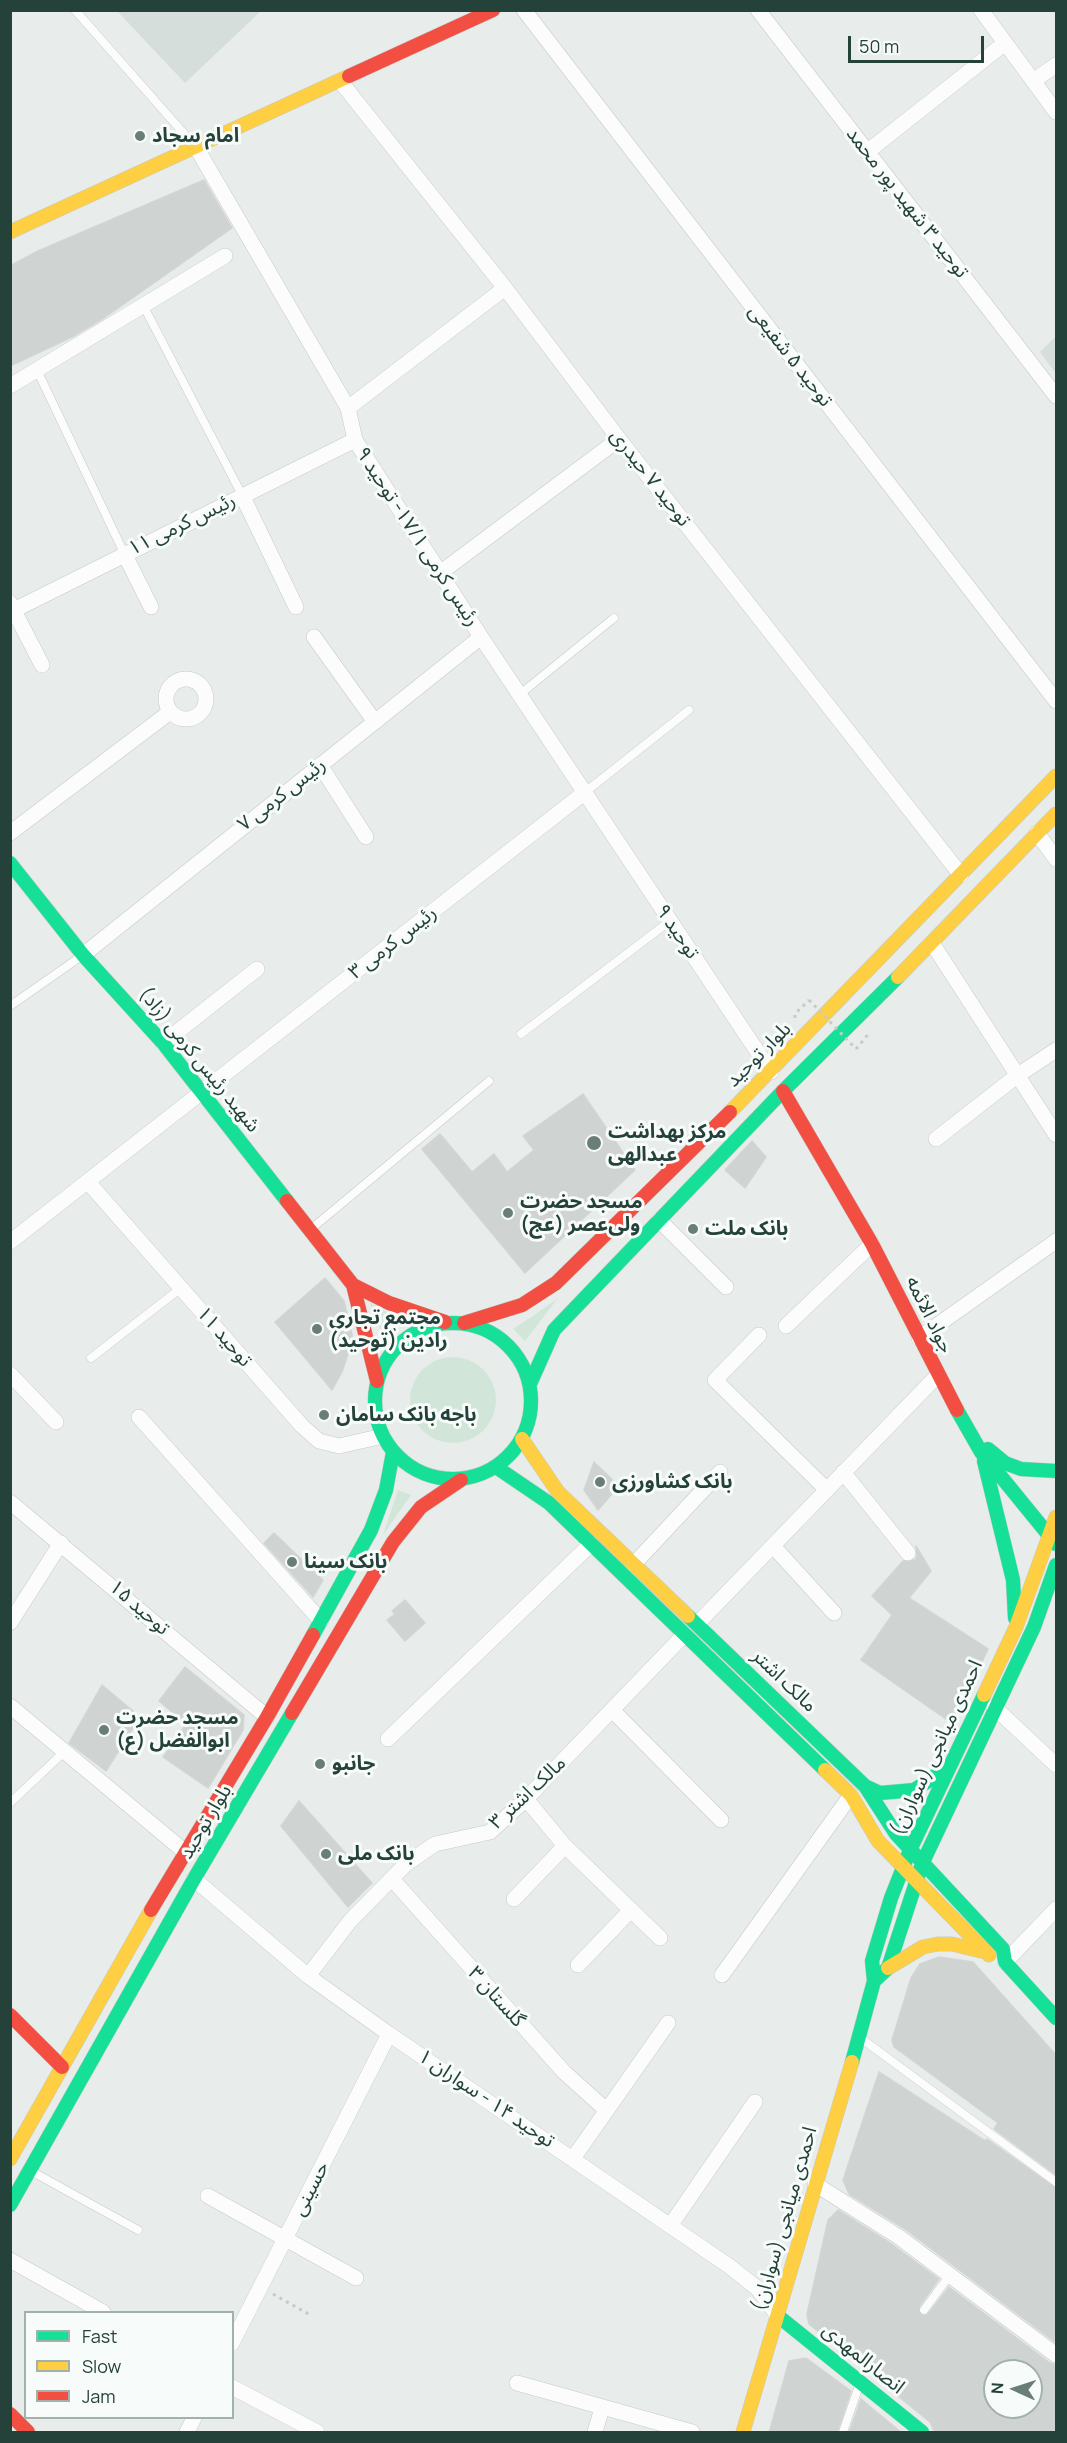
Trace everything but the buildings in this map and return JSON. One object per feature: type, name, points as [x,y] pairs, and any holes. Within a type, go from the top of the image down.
[{"type":"main road","points":[[10,232],[493,10]]},
{"type":"main road","name":"بلوار توحید","points":[[464,1323],[522,1305],[556,1283],[771,1072],[1056,776]]},
{"type":"main road","points":[[530,1384],[554,1330],[783,1091],[932,943],[1056,814]]},
{"type":"main road","name":"شهید رئیس کرمی (زاد)","points":[[10,863],[84,955],[163,1043],[354,1284]]},
{"type":"main road","name":"جواد الائمه","points":[[783,1091],[872,1244],[937,1376],[981,1452],[1053,1541]]},
{"type":"main road","points":[[354,1284],[389,1303],[445,1322],[464,1323],[482,1328],[499,1337],[513,1350],[523,1366],[530,1384],[532,1402],[529,1421],[522,1439],[511,1455],[496,1467],[461,1480],[442,1479],[424,1474],[407,1465],[393,1452],[382,1436],[376,1418],[374,1400],[377,1381],[384,1363],[395,1348],[410,1335],[426,1327],[445,1322]]},
{"type":"main road","points":[[354,1284],[377,1381]]},
{"type":"main road","points":[[971,1435],[1005,1463],[1021,1469],[1056,1471]]},
{"type":"main road","name":"مالک اشتر","points":[[522,1439],[558,1492],[865,1786],[910,1850],[1003,1949],[1005,1962],[1056,2018]]},
{"type":"main road","name":"بلوار توحید","points":[[10,2159],[184,1851],[267,1717],[371,1530],[386,1490],[393,1452]]},
{"type":"main road","points":[[981,1452],[1013,1580],[1016,1627]]},
{"type":"main road","name":"مالک اشتر","points":[[496,1467],[549,1503],[851,1796],[878,1841],[993,1959],[1005,1962]]},
{"type":"main road","name":"بلوار توحید","points":[[10,2205],[194,1879],[393,1542],[421,1507],[461,1480]]},
{"type":"main road","name":"احمدی میانجی (سواران)","points":[[743,2433],[859,2037],[874,1981],[872,1961],[889,1906],[910,1850],[1016,1627],[1053,1541],[1056,1517]]},
{"type":"main road","name":"احمدی میانجی (سواران)","points":[[874,1981],[888,1968],[922,1864],[994,1707],[1034,1627],[1056,1565]]},
{"type":"main road","points":[[1034,1627],[1043,1616],[1056,1607]]},
{"type":"main road","points":[[865,1786],[880,1794],[914,1791],[933,1778],[954,1755]]},
{"type":"main road","points":[[941,1824],[940,1863],[951,1894]]},
{"type":"main road","points":[[878,1841],[888,1867],[889,1906]]},
{"type":"main road","points":[[888,1968],[923,1947],[938,1944],[962,1945],[986,1952]]},
{"type":"main road","points":[[10,2015],[62,2067]]},
{"type":"main road","name":"انصارالمهدی","points":[[778,2316],[922,2433]]},
{"type":"main road","points":[[10,2414],[28,2433]]},
{"type":"street","name":"توحید ۵ شفیعی","points":[[524,10],[1056,701]]},
{"type":"street","name":"توحید ۳ شهيد پور محمد","points":[[758,10],[1056,396]]},
{"type":"street","points":[[981,10],[1056,112]]},
{"type":"street","points":[[867,152],[1005,43]]},
{"type":"street","points":[[1033,81],[1056,65]]},
{"type":"street","name":"توحید ۷ حیدری","points":[[340,81],[505,288],[619,439],[961,875]]},
{"type":"street","name":"رئیس کرمی ۱۷/۱- توحید ۹","points":[[196,147],[348,408],[355,440],[584,793]]},
{"type":"street","points":[[10,386],[225,256]]},
{"type":"street","points":[[348,408],[505,288]]},
{"type":"street","points":[[440,573],[619,439]]},
{"type":"street","name":"رئیس کرمی ۱۱","points":[[12,608],[355,440]]},
{"type":"street","points":[[242,495],[296,607]]},
{"type":"street","points":[[124,553],[151,608]]},
{"type":"street","points":[[12,608],[42,665]]},
{"type":"street","points":[[314,637],[375,722]]},
{"type":"street","name":"رئیس کرمی ۷","points":[[84,955],[481,637]]},
{"type":"street","points":[[10,833],[170,712]]},
{"type":"street","points":[[320,765],[366,837]]},
{"type":"street","name":"توحید ۹","points":[[584,793],[771,1072]]},
{"type":"street","name":"رئیس کرمی ۳","points":[[10,1242],[584,793]]},
{"type":"street","points":[[1037,833],[1056,859]]},
{"type":"street","points":[[932,943],[1056,1135]]},
{"type":"street","points":[[163,1043],[257,969]]},
{"type":"street","points":[[936,1139],[1018,1075],[1056,1050]]},
{"type":"street","name":"توحید ۱۱","points":[[88,1182],[302,1426],[319,1441],[339,1446],[382,1436]]},
{"type":"street","points":[[659,1220],[726,1287]]},
{"type":"street","points":[[919,1338],[1056,1241]]},
{"type":"street","points":[[786,1326],[872,1244]]},
{"type":"street","points":[[759,1335],[715,1380],[827,1490]]},
{"type":"street","points":[[10,1374],[56,1422]]},
{"type":"street","points":[[697,1624],[937,1376]]},
{"type":"street","points":[[139,1417],[321,1621]]},
{"type":"street","points":[[634,1564],[720,1472]]},
{"type":"street","points":[[843,1472],[908,1553]]},
{"type":"street","name":"توحید ۱۵","points":[[10,1502],[62,1543],[267,1717]]},
{"type":"street","points":[[10,1623],[62,1543]]},
{"type":"street","points":[[388,1739],[591,1544]]},
{"type":"street","points":[[772,1546],[834,1613]]},
{"type":"street","name":"مالک اشتر ۳","points":[[308,1976],[350,1921],[406,1863],[435,1844],[490,1832],[526,1799],[684,1635]]},
{"type":"street","points":[[10,1706],[184,1851]]},
{"type":"street","points":[[994,1707],[1056,1765]]},
{"type":"street","points":[[612,1710],[722,1820]]},
{"type":"street","points":[[723,1975],[851,1796]]},
{"type":"street","points":[[526,1799],[565,1846],[660,1938]]},
{"type":"street","points":[[514,1899],[565,1846]]},
{"type":"street","name":"توحید ۱۴ - سواران ۱","points":[[194,1879],[308,1976],[389,2034],[573,2157],[729,2266],[757,2288],[778,2316]]},
{"type":"street","name":"گلستان ۳","points":[[392,1879],[564,2072],[605,2109]]},
{"type":"street","points":[[1005,1962],[1056,1909]]},
{"type":"street","points":[[578,1965],[631,1910]]},
{"type":"street","points":[[573,2157],[668,2023]]},
{"type":"street","name":"حسینی","points":[[234,2339],[389,2034]]},
{"type":"street","points":[[670,2226],[755,2102]]},
{"type":"street","points":[[815,2184],[899,2237],[1056,2355]]},
{"type":"street","points":[[208,2196],[356,2278]]},
{"type":"street","points":[[10,2260],[99,2311]]},
{"type":"street","points":[[517,2383],[692,2433]]},
{"type":"street","points":[[234,2387],[317,2433]]},
{"type":"street","points":[[596,2433],[602,2408]]},
{"type":"street","points":[[187,2433],[194,2419]]},
{"type":"lane","points":[[75,10],[196,147]]},
{"type":"lane","points":[[143,306],[242,495]]},
{"type":"lane","points":[[38,370],[124,553]]},
{"type":"lane","points":[[519,695],[614,618]]},
{"type":"lane","points":[[584,793],[689,710]]},
{"type":"lane","points":[[521,1034],[670,921]]},
{"type":"lane","points":[[10,1006],[84,955]]},
{"type":"lane","points":[[309,1230],[489,1081]]},
{"type":"lane","points":[[90,1358],[181,1288]]},
{"type":"lane","points":[[10,1803],[64,1752]]},
{"type":"lane","points":[[859,2037],[1056,2182]]},
{"type":"lane","points":[[30,2170],[138,2230]]},
{"type":"lane","points":[[924,2310],[950,2274]]},
{"type":"lane","points":[[843,2433],[860,2382]]},
{"type":"path","points":[[792,1020],[809,1000],[856,1049]]},
{"type":"path","points":[[261,2288],[312,2316]]},
{"type":"shaded area","points":[[117,11],[261,11],[185,83]]},
{"type":"shaded area","points":[[1056,336],[1056,374],[1040,352]]},
{"type":"green space","points":[[558,1298],[525,1341],[513,1329],[533,1316]]},
{"type":"green space","points":[[370,1303],[401,1320],[383,1337]]},
{"type":"green space","points":[[445,1357],[461,1357],[484,1369],[493,1383],[496,1400],[493,1417],[484,1431],[461,1443],[445,1443],[429,1436],[417,1424],[410,1408],[410,1392],[417,1376],[429,1364]]},
{"type":"green space","points":[[398,1490],[411,1495],[383,1535]]},
{"type":"traffic: fast","points":[[10,863],[83,955],[163,1043],[287,1201]]},
{"type":"traffic: fast","points":[[530,1384],[554,1330],[783,1091],[898,977]]},
{"type":"traffic: fast","points":[[453,1323],[468,1324],[483,1329],[497,1336],[508,1346],[518,1357],[525,1371],[530,1386],[531,1401],[530,1416],[525,1431],[518,1445],[508,1456],[497,1466],[483,1473],[468,1478],[453,1479],[438,1478],[423,1473],[409,1466],[398,1456],[388,1445],[381,1431],[376,1416],[375,1401],[376,1386],[381,1371],[388,1357],[398,1346],[409,1336],[423,1329],[438,1324],[453,1323]]},
{"type":"traffic: fast","points":[[957,1410],[981,1452],[1056,1544]]},
{"type":"traffic: fast","points":[[988,1449],[1005,1463],[1021,1469],[1056,1471]]},
{"type":"traffic: fast","points":[[313,1635],[371,1530],[386,1490],[393,1452]]},
{"type":"traffic: fast","points":[[984,1461],[1013,1580],[1015,1618]]},
{"type":"traffic: fast","points":[[496,1467],[549,1503],[825,1770]]},
{"type":"traffic: fast","points":[[874,1981],[888,1968],[922,1864],[1034,1627],[1056,1565]]},
{"type":"traffic: fast","points":[[688,1616],[865,1786],[896,1834],[1003,1949],[1005,1962],[1056,2018]]},
{"type":"traffic: fast","points":[[852,2062],[874,1981],[872,1961],[891,1898],[910,1850],[984,1695]]},
{"type":"traffic: fast","points":[[10,2205],[194,1879],[292,1713]]},
{"type":"traffic: fast","points":[[865,1786],[880,1793],[914,1790],[933,1778],[944,1766]]},
{"type":"traffic: fast","points":[[778,2316],[922,2432]]},
{"type":"traffic: slow","points":[[10,232],[349,76]]},
{"type":"traffic: slow","points":[[730,1112],[1056,776]]},
{"type":"traffic: slow","points":[[898,977],[1056,814]]},
{"type":"traffic: slow","points":[[522,1439],[558,1492],[688,1616]]},
{"type":"traffic: slow","points":[[984,1695],[1016,1627],[1056,1517]]},
{"type":"traffic: slow","points":[[825,1770],[851,1795],[878,1841],[989,1955]]},
{"type":"traffic: slow","points":[[10,2159],[151,1910]]},
{"type":"traffic: slow","points":[[888,1968],[923,1947],[938,1944],[952,1944],[985,1952]]},
{"type":"traffic: slow","points":[[743,2432],[852,2062]]},
{"type":"traffic: jam","points":[[349,76],[493,10]]},
{"type":"traffic: jam","points":[[783,1091],[872,1244],[957,1410]]},
{"type":"traffic: jam","points":[[464,1323],[522,1305],[556,1283],[730,1112]]},
{"type":"traffic: jam","points":[[287,1201],[353,1285],[377,1381]]},
{"type":"traffic: jam","points":[[353,1285],[389,1303],[445,1322]]},
{"type":"traffic: jam","points":[[292,1713],[393,1542],[421,1507],[461,1480]]},
{"type":"traffic: jam","points":[[151,1910],[267,1717],[313,1635]]},
{"type":"traffic: jam","points":[[10,2015],[62,2067]]},
{"type":"traffic: jam","points":[[10,2414],[28,2432]]},
{"type":"place","name":"امام سجاد","points":[[140,136]]},
{"type":"place","name":"مرکز بهداشت عبدالهی","points":[[594,1143]]},
{"type":"place","name":"مسجد حضرت ولی‌عصر (عج)","points":[[508,1213]]},
{"type":"place","name":"بانک ملت","points":[[693,1229]]},
{"type":"place","name":"مجتمع تجاری رادین (توحید)","points":[[317,1329]]},
{"type":"place","name":"باجه بانک سامان","points":[[324,1415]]},
{"type":"place","name":"بانک کشاورزی","points":[[600,1482]]},
{"type":"place","name":"بانک سینا","points":[[292,1562]]},
{"type":"place","name":"مسجد حضرت ابوالفضل (ع)","points":[[104,1730]]},
{"type":"place","name":"جانبو","points":[[320,1764]]},
{"type":"place","name":"بانک ملی","points":[[326,1854]]}]
